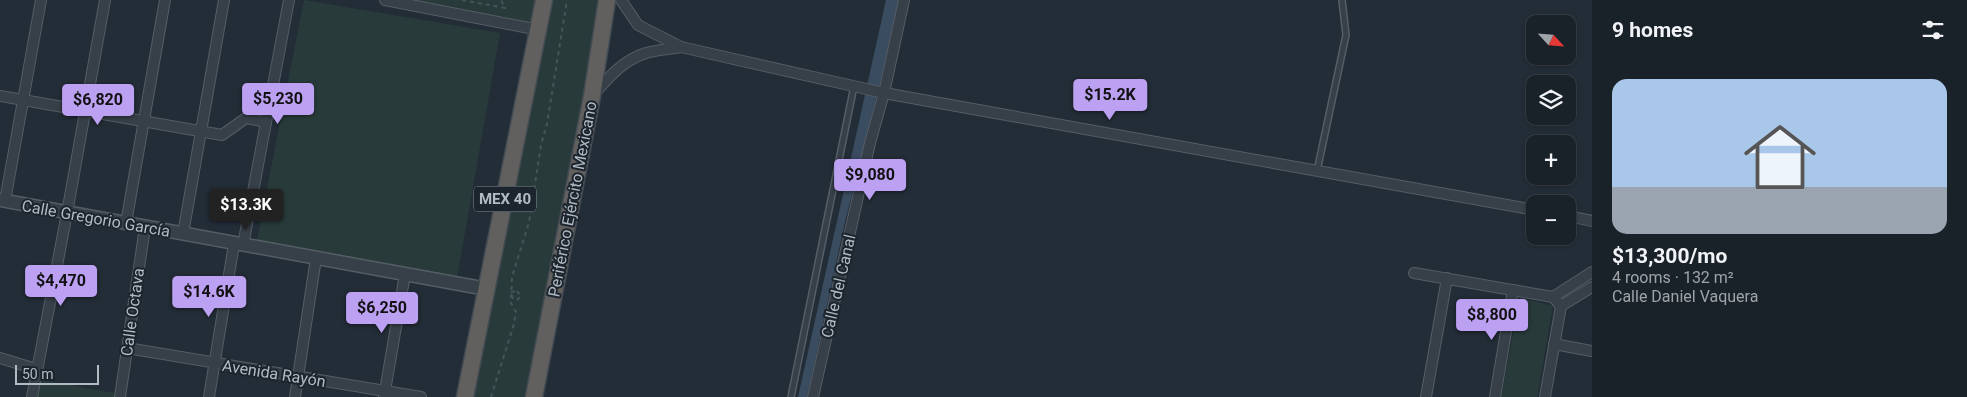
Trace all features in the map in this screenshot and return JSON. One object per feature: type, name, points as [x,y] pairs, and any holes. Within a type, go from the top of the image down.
[{"type":"highway","name":"MEX 40","points":[[465,397],[544,0]]},
{"type":"highway","name":"Periférico Ejército Mexicano","points":[[534,397],[592,96],[607,0]]},
{"type":"street","points":[[2,201],[24,101],[41,0]]},
{"type":"street","points":[[32,397],[105,0]]},
{"type":"street","points":[[126,224],[165,0]]},
{"type":"street","points":[[183,234],[224,0]]},
{"type":"street","points":[[209,397],[238,244],[266,122],[288,0]]},
{"type":"street","points":[[386,0],[539,30]]},
{"type":"street","points":[[621,0],[638,25],[681,47],[884,93],[1526,208]]},
{"type":"street","name":"Calle del Canal","points":[[813,397],[904,0]]},
{"type":"street","points":[[592,96],[616,70],[631,59],[646,52],[681,47]]},
{"type":"street","points":[[0,96],[85,110],[201,133],[222,135],[246,118],[266,122]]},
{"type":"street","name":"Calle Gregorio García","points":[[2,201],[487,289]]},
{"type":"street","points":[[1576,218],[1592,221]]},
{"type":"street","name":"Calle Octava","points":[[120,397],[145,227]]},
{"type":"street","points":[[295,397],[316,258]]},
{"type":"street","points":[[1553,297],[1592,272]]},
{"type":"street","points":[[1414,273],[1553,297],[1561,306]]},
{"type":"street","points":[[385,393],[405,274]]},
{"type":"street","points":[[1426,397],[1447,278]]},
{"type":"street","points":[[1544,397],[1561,306],[1592,287]]},
{"type":"street","points":[[1495,397],[1513,290]]},
{"type":"street","points":[[1554,344],[1592,352]]},
{"type":"street","name":"Avenida Rayón","points":[[127,348],[214,364],[298,376],[385,393],[421,397]]},
{"type":"street","points":[[0,358],[36,369]]},
{"type":"lane","points":[[1317,171],[1346,35],[1342,0]]},
{"type":"lane","points":[[791,397],[854,86]]},
{"type":"path","points":[[462,0],[505,8],[502,0]]},
{"type":"path","points":[[491,397],[514,324],[516,312],[511,303],[510,292],[512,277],[529,222],[567,0]]},
{"type":"path","points":[[510,292],[518,292],[521,298],[514,300],[510,292]]},
{"type":"green space","points":[[304,0],[500,33],[456,284],[256,245]]},
{"type":"green space","points":[[387,0],[538,0],[534,29]]},
{"type":"green space","points":[[545,0],[605,0],[532,397],[467,397]]},
{"type":"green space","points":[[1520,298],[1553,306],[1537,397],[1501,397]]},
{"type":"green space","points":[[37,379],[119,394],[119,397],[33,397]]},
{"type":"water","points":[[886,0],[899,0],[845,222],[807,397],[798,397]]}]
